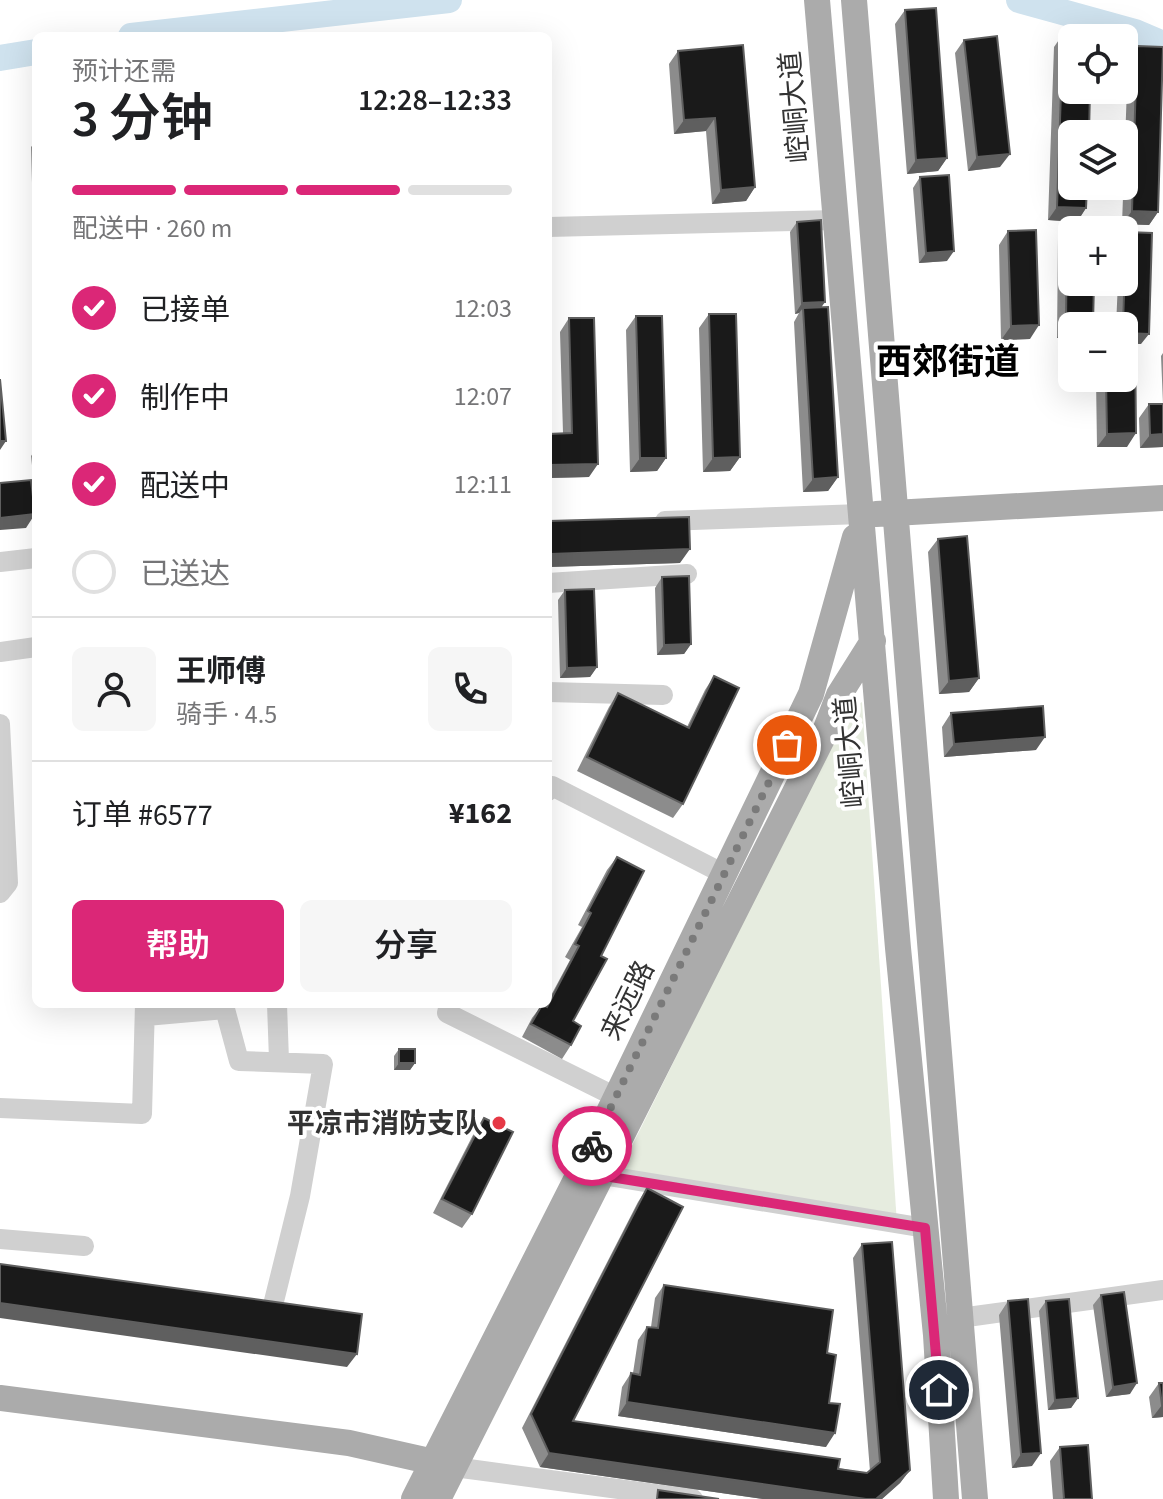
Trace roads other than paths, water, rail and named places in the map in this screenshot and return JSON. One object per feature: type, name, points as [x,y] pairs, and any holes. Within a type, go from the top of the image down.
[{"type":"main road","name":"崆峒大道","points":[[817,0],[946,1499]]},
{"type":"main road","points":[[854,0],[975,1499]]},
{"type":"main road","points":[[861,514],[1163,498]]},
{"type":"main road","name":"来远路","points":[[591,1174],[616,1097],[811,694],[861,514]]},
{"type":"main road","name":"来远路","points":[[414,1499],[444,1464],[591,1174],[822,739],[839,695],[901,602]]},
{"type":"main road","points":[[0,1398],[349,1443],[444,1464]]},
{"type":"main road","name":"来远路","points":[[438,1499],[444,1464]]},
{"type":"street","points":[[552,227],[836,220]]},
{"type":"street","points":[[642,521],[861,514]]},
{"type":"street","points":[[0,562],[32,558]]},
{"type":"street","points":[[552,583],[687,574]]},
{"type":"street","points":[[0,652],[32,648]]},
{"type":"street","points":[[552,692],[663,695]]},
{"type":"street","points":[[0,724],[8,883],[0,893]]},
{"type":"street","points":[[552,786],[724,874]]},
{"type":"street","points":[[0,1108],[142,1114],[145,1010],[185,1008]]},
{"type":"street","points":[[226,1008],[239,1061],[279,1060],[323,1064],[300,1196],[274,1301]]},
{"type":"street","points":[[277,1008],[279,1060]]},
{"type":"street","points":[[448,1008],[447,1013],[616,1097]]},
{"type":"street","points":[[591,1174],[925,1228]]},
{"type":"street","points":[[0,1239],[84,1246]]},
{"type":"street","points":[[960,1318],[1163,1290]]},
{"type":"street","points":[[444,1464],[693,1499]]},
{"type":"waterway","points":[[166,32],[449,0]]},
{"type":"waterway","points":[[1019,0],[1135,32],[1163,44]]},
{"type":"waterway","points":[[0,58],[32,53]]},
{"type":"place","name":"平凉市消防支队","points":[[499,1123]]},
{"type":"district","name":"西郊街道","points":[[948,361]]}]
